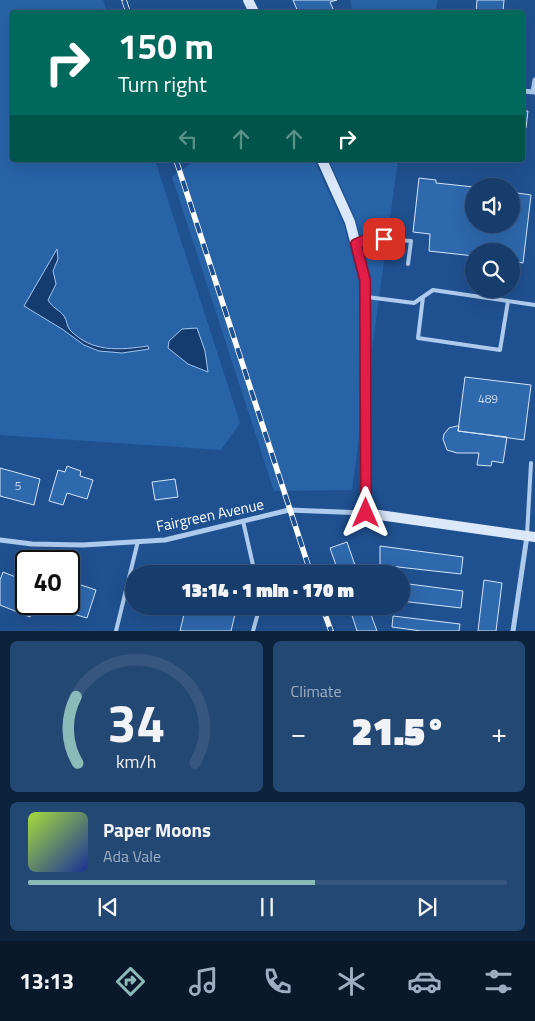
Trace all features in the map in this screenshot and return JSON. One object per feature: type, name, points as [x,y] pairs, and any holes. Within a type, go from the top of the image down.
[{"type":"street","points":[[534,92],[535,80]]},
{"type":"street","points":[[323,162],[350,222],[365,280],[366,513],[531,537],[513,631]]},
{"type":"street","name":"Fairgreen Avenue","points":[[0,540],[32,544],[83,545],[165,540],[289,510],[366,513]]},
{"type":"lane","points":[[356,244],[370,238],[411,241],[408,264]]},
{"type":"lane","points":[[365,297],[414,303],[433,290],[535,305]]},
{"type":"lane","points":[[423,297],[418,338],[500,350],[508,301]]},
{"type":"lane","points":[[531,462],[531,537]]},
{"type":"lane","points":[[243,521],[253,565]]},
{"type":"lane","points":[[116,631],[138,541]]},
{"type":"lane","points":[[253,631],[257,615]]},
{"type":"shaded area","points":[[0,0],[103,0],[106,10],[10,10],[10,162],[156,162],[240,423],[221,450],[0,435]]},
{"type":"shaded area","points":[[351,0],[438,0],[436,10],[352,10]]},
{"type":"shaded area","points":[[193,162],[315,162],[344,225],[359,282],[359,438],[352,490],[274,491],[172,177]]},
{"type":"shaded area","points":[[330,162],[398,162],[372,349],[371,277],[356,220]]},
{"type":"shaded area","points":[[57,249],[58,259],[53,271],[56,284],[48,300],[64,316],[70,330],[88,343],[97,346],[117,349],[148,346],[149,349],[122,353],[99,351],[84,345],[24,306]]},
{"type":"shaded area","points":[[197,328],[205,351],[208,372],[188,364],[168,348],[169,341],[182,329]]},
{"type":"building","points":[[293,0],[337,0],[330,2],[334,10],[297,10]]},
{"type":"building","points":[[477,0],[504,0],[503,10],[476,10]]},
{"type":"building","points":[[525,111],[528,111],[526,128]]},
{"type":"building","points":[[419,178],[436,180],[436,183],[465,186],[465,233],[520,233],[520,193],[531,195],[523,263],[520,262],[520,243],[465,243],[465,255],[429,251],[430,234],[413,232]]},
{"type":"building","points":[[465,377],[531,385],[524,440],[458,431]]},
{"type":"building","points":[[459,426],[458,431],[507,437],[503,463],[492,461],[491,466],[477,465],[479,453],[457,453],[447,450],[443,439],[444,434],[449,428]]},
{"type":"building","points":[[67,466],[81,471],[80,476],[93,480],[87,499],[67,493],[63,505],[49,501],[58,470],[65,472]]},
{"type":"building","points":[[0,468],[40,479],[34,505],[0,496]]},
{"type":"building","points":[[175,479],[178,497],[155,500],[152,482]]},
{"type":"building","points":[[347,542],[355,565],[336,565],[330,548]]},
{"type":"building","points":[[380,546],[463,557],[461,574],[410,568],[410,565],[380,565]]},
{"type":"building","points":[[3,572],[15,577],[15,611],[0,605],[0,580]]},
{"type":"building","points":[[484,580],[502,583],[496,631],[478,631]]},
{"type":"building","points":[[410,584],[463,591],[461,608],[410,602]]},
{"type":"building","points":[[80,585],[96,590],[87,618],[77,615],[80,615]]},
{"type":"building","points":[[184,615],[235,615],[231,631],[180,631]]},
{"type":"building","points":[[352,615],[371,615],[377,631],[357,631]]},
{"type":"building","points":[[393,616],[460,624],[459,631],[421,631],[392,627]]},
{"type":"railway","points":[[124,0],[127,10]]},
{"type":"railway","points":[[177,162],[308,565]]},
{"type":"railway","points":[[325,615],[331,631]]},
{"type":"route","points":[[366,513],[365,280],[356,244],[370,238],[384,239]]}]
